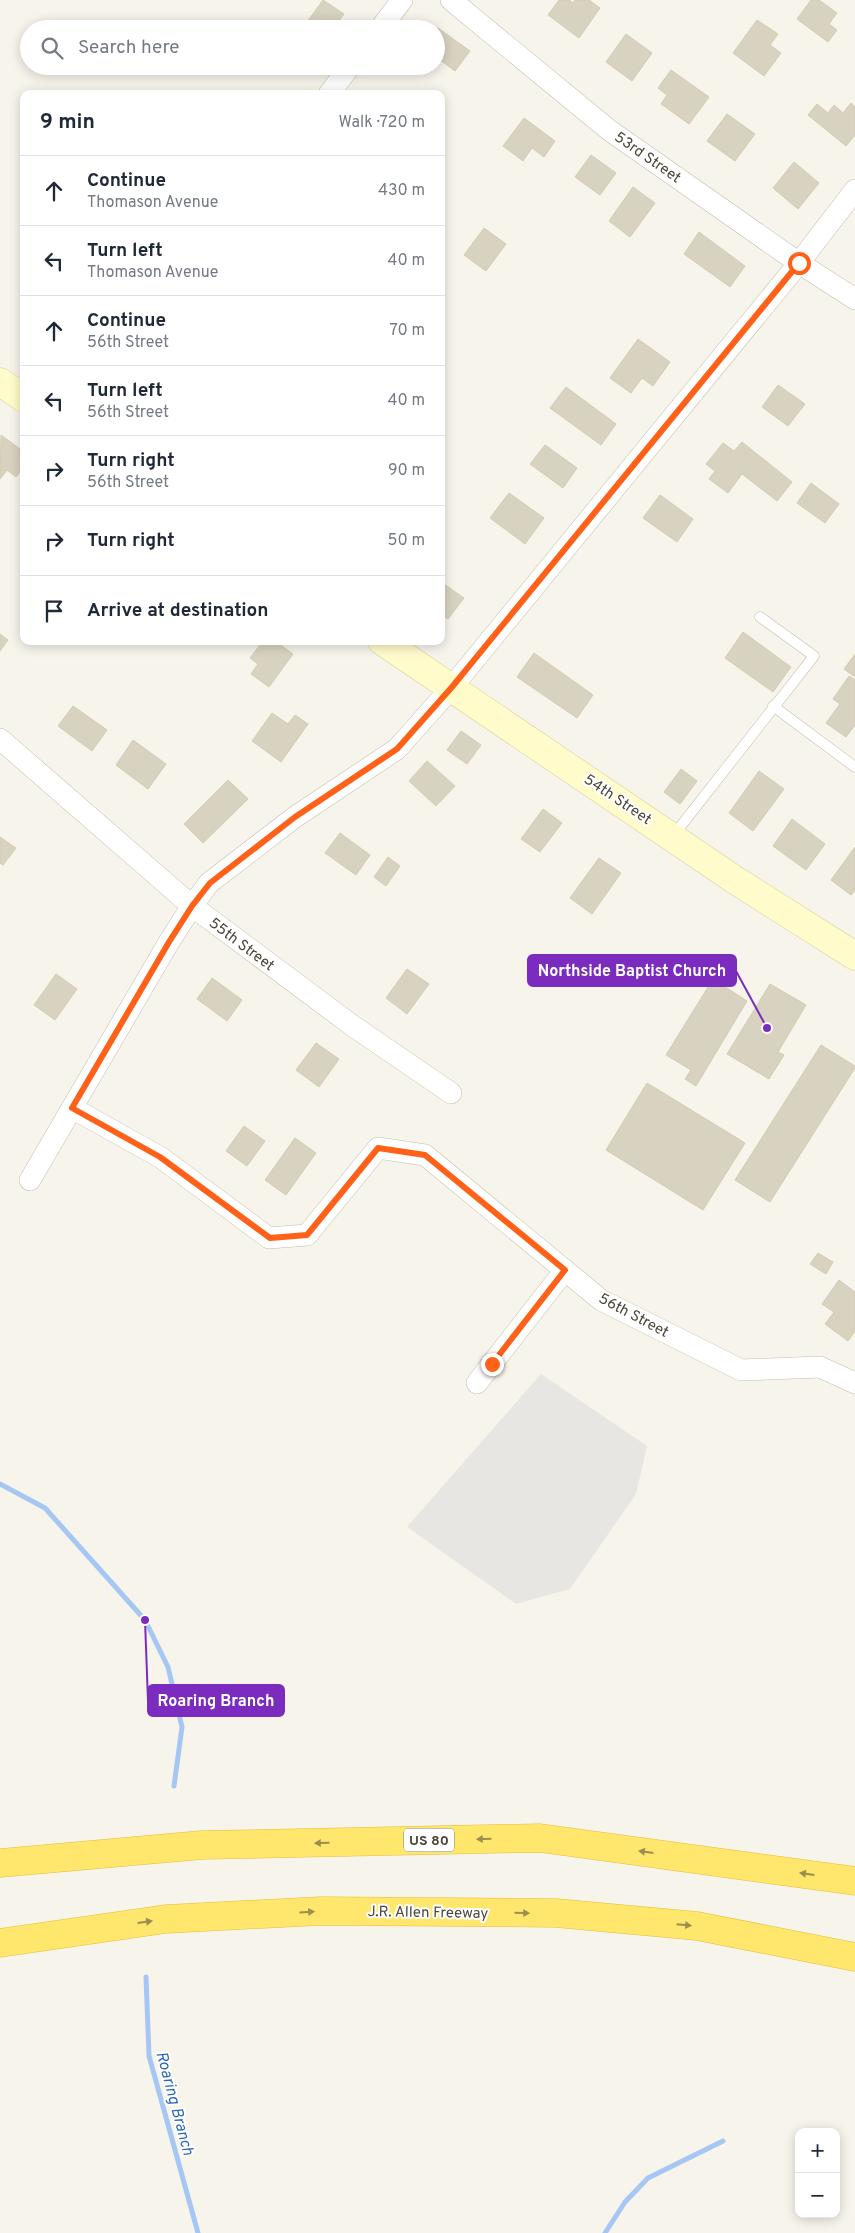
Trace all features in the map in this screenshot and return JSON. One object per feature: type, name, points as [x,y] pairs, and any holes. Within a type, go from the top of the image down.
[{"type":"highway","name":"US 80","points":[[0,1863],[202,1845],[540,1838],[855,1881]]},
{"type":"highway","name":"J.R. Allen Freeway","points":[[0,1943],[166,1919],[321,1911],[556,1913],[697,1926],[855,1957]]},
{"type":"highway","points":[[0,1953],[97,1929]]},
{"type":"main road","points":[[0,382],[20,395]]},
{"type":"main road","name":"54th Street","points":[[388,645],[673,836],[735,880],[852,949]]},
{"type":"street","points":[[387,20],[402,0]]},
{"type":"street","name":"53rd Street","points":[[451,0],[609,130],[799,263],[855,299]]},
{"type":"street","points":[[331,90],[343,75]]},
{"type":"street","points":[[30,1180],[192,906],[210,883],[295,817],[397,749],[452,687],[799,263],[855,190]]},
{"type":"street","name":"55th Street","points":[[0,739],[192,906],[353,1026],[451,1093]]},
{"type":"street","name":"56th Street","points":[[72,1108],[160,1157],[270,1238],[307,1235],[378,1148],[425,1155],[601,1300],[741,1370],[820,1367],[855,1383]]},
{"type":"street","points":[[477,1383],[565,1270]]},
{"type":"lane","points":[[673,836],[814,656],[760,617]]},
{"type":"lane","points":[[773,706],[855,767]]},
{"type":"shaded area","points":[[541,1374],[647,1446],[636,1494],[570,1589],[516,1604],[407,1527]]},
{"type":"building","points":[[323,0],[344,14],[340,20],[309,20]]},
{"type":"building","points":[[559,0],[569,0],[573,3],[575,0],[589,0],[600,8],[579,38],[548,15]]},
{"type":"building","points":[[811,0],[819,0],[837,13],[829,24],[837,30],[828,42],[797,19]]},
{"type":"building","points":[[757,20],[778,34],[770,45],[781,53],[764,76],[733,53]]},
{"type":"building","points":[[445,33],[470,51],[455,71],[445,64]]},
{"type":"building","points":[[626,34],[652,53],[632,81],[606,62]]},
{"type":"building","points":[[671,70],[709,97],[689,124],[661,104],[667,95],[658,88]]},
{"type":"building","points":[[851,103],[855,107],[855,135],[846,146],[808,115],[817,104],[828,113],[834,105],[843,113]]},
{"type":"building","points":[[727,114],[755,134],[735,161],[707,141]]},
{"type":"building","points":[[524,118],[555,141],[544,157],[532,148],[523,161],[503,146]]},
{"type":"building","points":[[591,155],[616,173],[600,195],[575,177]]},
{"type":"building","points":[[794,162],[819,183],[798,209],[773,188]]},
{"type":"building","points":[[633,187],[655,203],[630,237],[609,221]]},
{"type":"building","points":[[484,228],[506,244],[486,271],[464,255]]},
{"type":"building","points":[[699,232],[745,266],[730,287],[684,254]]},
{"type":"building","points":[[638,339],[670,362],[653,386],[642,378],[631,393],[610,378]]},
{"type":"building","points":[[778,385],[805,404],[788,426],[762,407]]},
{"type":"building","points":[[566,387],[616,424],[601,445],[550,408]]},
{"type":"building","points":[[1,435],[20,449],[20,472],[16,477],[7,470],[0,479]]},
{"type":"building","points":[[742,442],[792,482],[777,501],[742,474],[728,493],[709,479],[715,471],[706,464],[723,443],[734,451]]},
{"type":"building","points":[[545,445],[577,468],[563,488],[530,464]]},
{"type":"building","points":[[811,483],[839,504],[825,523],[797,503]]},
{"type":"building","points":[[509,493],[544,518],[525,544],[490,518]]},
{"type":"building","points":[[660,495],[693,519],[677,542],[643,518]]},
{"type":"building","points":[[445,585],[464,598],[448,619],[445,617]]},
{"type":"building","points":[[743,632],[791,667],[773,692],[725,658]]},
{"type":"building","points":[[0,634],[8,640],[0,651]]},
{"type":"building","points":[[260,645],[281,645],[293,654],[269,687],[251,674],[258,664],[250,658]]},
{"type":"building","points":[[534,653],[593,695],[577,718],[517,677]]},
{"type":"building","points":[[855,654],[855,677],[844,669]]},
{"type":"building","points":[[849,676],[855,680],[855,725],[846,737],[826,723],[840,704],[833,699]]},
{"type":"building","points":[[73,706],[107,730],[92,751],[58,726]]},
{"type":"building","points":[[272,713],[288,724],[295,715],[308,724],[281,762],[252,741]]},
{"type":"building","points":[[461,731],[481,745],[467,764],[447,750]]},
{"type":"building","points":[[133,740],[166,764],[148,789],[116,765]]},
{"type":"building","points":[[427,761],[455,786],[436,806],[409,781]]},
{"type":"building","points":[[681,769],[697,781],[680,804],[664,792]]},
{"type":"building","points":[[759,771],[784,789],[753,831],[729,813]]},
{"type":"building","points":[[228,780],[248,799],[203,843],[184,824]]},
{"type":"building","points":[[543,809],[562,823],[540,852],[521,839]]},
{"type":"building","points":[[792,819],[825,844],[806,870],[773,846]]},
{"type":"building","points":[[340,833],[370,855],[356,875],[325,853]]},
{"type":"building","points":[[0,837],[16,848],[3,865],[0,863]]},
{"type":"building","points":[[855,847],[855,890],[851,895],[831,880]]},
{"type":"building","points":[[388,857],[400,866],[386,886],[374,877]]},
{"type":"building","points":[[599,858],[621,873],[592,914],[570,898]]},
{"type":"building","points":[[407,969],[429,984],[407,1014],[386,998]]},
{"type":"building","points":[[56,974],[77,989],[55,1020],[34,1005]]},
{"type":"building","points":[[212,978],[242,1000],[227,1021],[197,999]]},
{"type":"building","points":[[713,979],[747,1001],[696,1086],[685,1079],[691,1070],[666,1055]]},
{"type":"building","points":[[770,984],[806,1005],[778,1052],[784,1055],[769,1079],[727,1054]]},
{"type":"building","points":[[316,1043],[339,1059],[319,1087],[296,1070]]},
{"type":"building","points":[[821,1045],[855,1066],[855,1068],[770,1202],[735,1180]]},
{"type":"building","points":[[647,1083],[745,1143],[703,1210],[606,1150]]},
{"type":"building","points":[[244,1126],[265,1141],[247,1166],[226,1151]]},
{"type":"building","points":[[295,1138],[316,1153],[286,1195],[265,1180]]},
{"type":"building","points":[[818,1253],[833,1262],[826,1274],[810,1264]]},
{"type":"building","points":[[839,1280],[855,1292],[855,1331],[848,1341],[825,1324],[834,1312],[822,1304]]},
{"type":"waterway","name":"Roaring Branch","points":[[0,1484],[45,1508],[145,1620],[168,1667],[182,1727],[174,1786]]},
{"type":"waterway","name":"Roaring Branch","points":[[146,1977],[149,2056],[198,2233]]},
{"type":"waterway","points":[[605,2233],[625,2202],[648,2178],[723,2141]]},
{"type":"place","name":"Northside Baptist Church","points":[[767,1028]]},
{"type":"place","name":"Roaring Branch","points":[[145,1620]]},
{"type":"route","points":[[492,1364],[565,1270],[425,1155],[378,1148],[307,1235],[270,1238],[217,1202],[160,1157],[72,1108],[169,942],[192,906],[210,883],[295,817],[397,749],[452,687],[799,263]]}]
